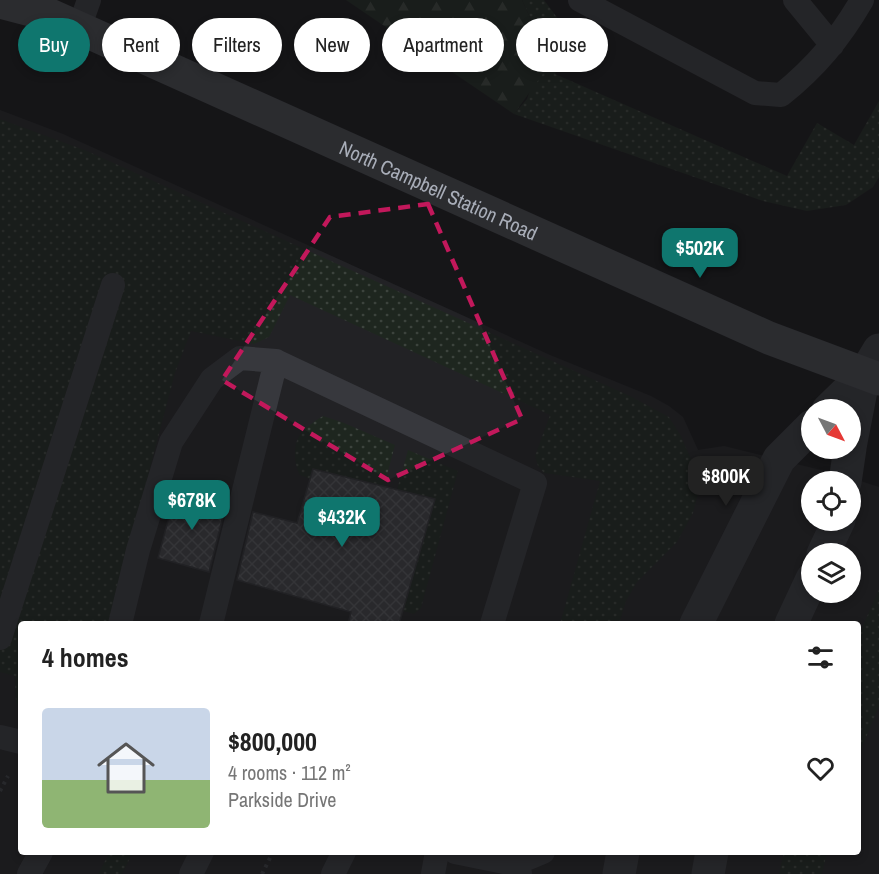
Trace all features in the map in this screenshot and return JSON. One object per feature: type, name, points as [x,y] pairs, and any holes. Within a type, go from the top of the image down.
[{"type":"main road","name":"North Campbell Station Road","points":[[0,2],[50,15],[84,14],[748,329],[874,368]]},
{"type":"street","points":[[840,399],[874,368]]},
{"type":"street","points":[[861,411],[874,368]]},
{"type":"street","points":[[698,621],[779,459],[801,437]]},
{"type":"street","points":[[792,621],[801,603]]},
{"type":"street","points":[[619,874],[622,855]]},
{"type":"street","points":[[708,874],[711,855]]},
{"type":"lane","points":[[580,0],[755,93],[781,95],[804,77],[845,30],[862,0]]},
{"type":"lane","points":[[795,0],[832,45]]},
{"type":"lane","points":[[0,638],[5,603],[113,285]]},
{"type":"lane","points":[[121,621],[138,550],[171,442],[212,379],[240,358],[276,362],[535,483],[493,621]]},
{"type":"lane","points":[[212,621],[276,362]]},
{"type":"lane","points":[[0,737],[18,741]]},
{"type":"lane","points":[[29,874],[38,855]]},
{"type":"lane","points":[[191,874],[200,855]]},
{"type":"lane","points":[[333,874],[342,855]]},
{"type":"lane","points":[[433,874],[436,855]]},
{"type":"lane","points":[[466,855],[517,869],[538,855]]},
{"type":"path","points":[[262,874],[272,855]]},
{"type":"highlighted area","points":[[428,204],[522,419],[388,480],[222,380],[330,217]]},
{"type":"shaded area","points":[[0,110],[63,134],[550,355],[651,396],[683,417],[698,450],[724,446],[825,471],[801,471],[801,531],[861,531],[861,481],[879,487],[879,874],[0,874]]},
{"type":"green space","points":[[346,0],[522,0],[530,18],[516,18],[516,72],[544,72],[514,114],[452,72],[504,72],[504,18],[382,18],[382,24]]},
{"type":"green space","points":[[522,0],[544,0],[557,18],[530,18]]},
{"type":"green space","points":[[536,72],[556,72],[555,74],[787,176],[817,123],[854,145],[879,101],[879,177],[873,187],[846,205],[807,211],[763,201],[514,114],[527,99]]},
{"type":"green space","points":[[0,119],[87,151],[630,396],[669,417],[681,436],[700,486],[693,513],[677,542],[637,582],[626,601],[620,621],[561,621],[600,481],[544,473],[538,466],[535,456],[550,415],[290,295],[269,337],[254,344],[191,331],[175,373],[110,621],[18,621],[18,705],[16,703],[15,676],[0,672]]},
{"type":"green space","points":[[323,416],[395,445],[384,486],[313,469],[310,479],[300,475],[295,456],[297,440],[304,430]]},
{"type":"green space","points":[[408,450],[458,471],[421,608],[414,614],[403,611],[435,499],[397,490]]},
{"type":"green space","points":[[879,589],[879,706],[861,750],[861,630]]},
{"type":"green space","points":[[108,855],[132,855],[122,874],[98,874]]},
{"type":"green space","points":[[783,855],[826,855],[822,874],[779,874]]},
{"type":"building","points":[[313,469],[435,499],[400,621],[349,621],[351,612],[237,580],[253,512],[297,523]]},
{"type":"building","points":[[176,491],[226,504],[209,572],[158,558]]}]
